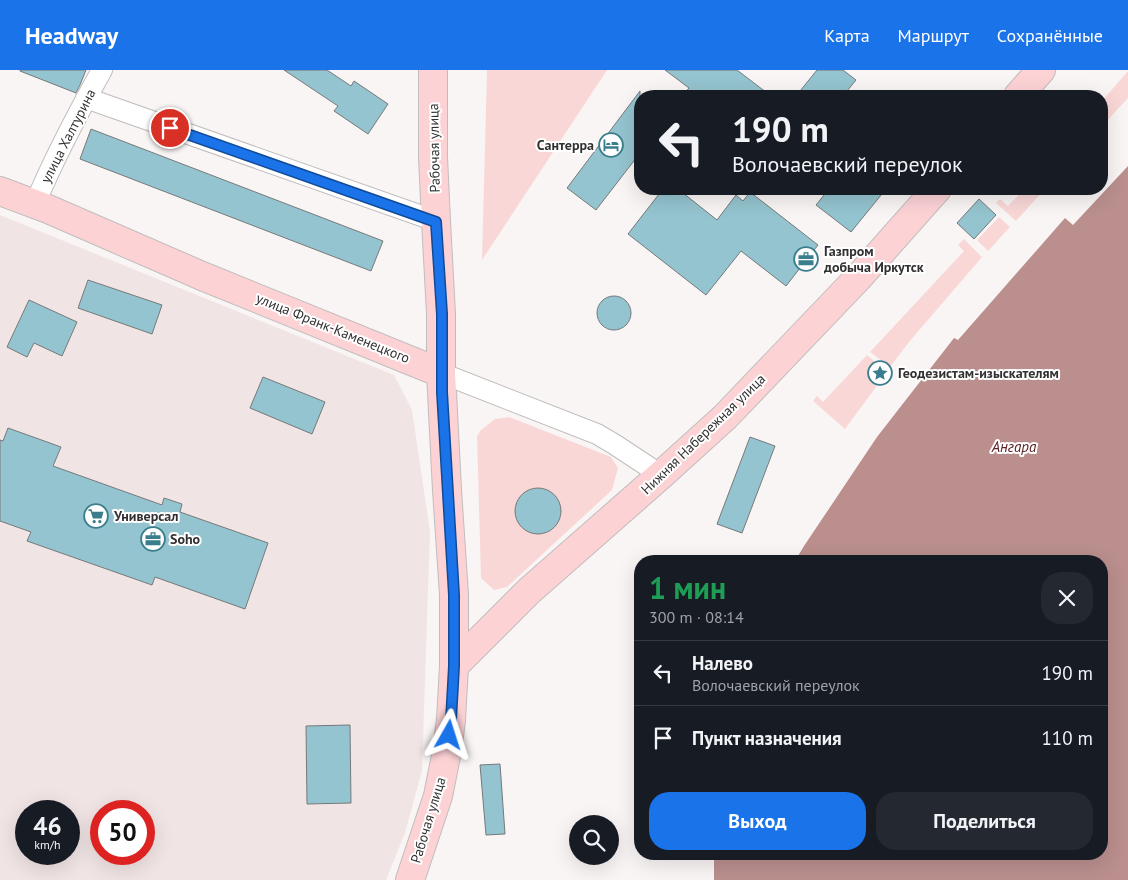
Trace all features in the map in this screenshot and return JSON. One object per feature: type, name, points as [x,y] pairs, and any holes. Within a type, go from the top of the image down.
[{"type":"main road","name":"Рабочая улица","points":[[410,880],[438,796],[448,751],[454,666],[454,595],[441,373],[442,314],[433,157],[434,70]]},
{"type":"main road","points":[[1023,90],[1041,70]]},
{"type":"main road","name":"улица Франк-Каменецкого","points":[[0,191],[35,204],[202,276],[441,373]]},
{"type":"main road","name":"Нижняя Набережная улица","points":[[454,666],[529,591],[725,417],[858,278],[932,195]]},
{"type":"street","name":"улица Халтурина","points":[[35,204],[86,98],[102,70]]},
{"type":"street","points":[[86,98],[436,222]]},
{"type":"street","name":"улица Франк-Каменецкого","points":[[441,373],[597,434],[661,475]]},
{"type":"shaded area","points":[[487,70],[607,70],[482,260]]},
{"type":"shaded area","points":[[1128,71],[1128,98],[1108,120],[1108,94]]},
{"type":"shaded area","points":[[1018,195],[1040,195],[1016,221],[996,203],[1000,199],[1008,206]]},
{"type":"shaded area","points":[[0,215],[394,375],[412,410],[430,532],[422,771],[405,833],[386,880],[0,880]]},
{"type":"shaded area","points":[[999,217],[1010,227],[988,251],[977,240]]},
{"type":"shaded area","points":[[964,239],[982,257],[890,367],[870,352],[964,251],[958,245]]},
{"type":"shaded area","points":[[867,355],[887,372],[845,429],[813,401],[817,396],[823,402]]},
{"type":"shaded area","points":[[509,417],[611,457],[618,468],[612,490],[507,587],[494,590],[481,578],[477,436],[481,430],[495,419]]},
{"type":"water","name":"Ангара","points":[[1128,166],[1128,880],[714,880],[714,860],[1108,860],[1108,555],[799,555],[877,437],[954,338],[958,340],[1065,218],[1073,225],[1101,195],[1108,195],[1108,187]]},
{"type":"building","points":[[20,70],[86,70],[76,93]]},
{"type":"building","points":[[284,70],[327,70],[351,86],[354,81],[388,104],[368,134],[334,111],[338,106]]},
{"type":"building","points":[[665,70],[737,70],[763,90],[687,90],[689,88]]},
{"type":"building","points":[[817,70],[843,70],[856,80],[848,90],[801,90]]},
{"type":"building","points":[[634,99],[634,161],[596,210],[567,188]]},
{"type":"building","points":[[91,129],[383,241],[371,271],[80,159]]},
{"type":"building","points":[[658,195],[686,195],[717,220],[736,195],[743,201],[748,195],[754,195],[818,245],[786,286],[741,251],[706,295],[628,234]]},
{"type":"building","points":[[824,195],[881,195],[851,232],[816,205]]},
{"type":"building","points":[[979,199],[996,215],[974,239],[957,223]]},
{"type":"building","points":[[88,280],[162,305],[152,334],[78,308]]},
{"type":"building","points":[[614,296],[626,301],[631,313],[626,325],[614,330],[602,325],[597,313],[602,301]]},
{"type":"building","points":[[29,300],[77,322],[62,356],[34,343],[27,357],[7,347]]},
{"type":"building","points":[[263,377],[325,402],[312,434],[250,408]]},
{"type":"building","name":"Универсал","points":[[8,428],[61,447],[53,466],[162,505],[164,498],[182,504],[180,512],[268,543],[245,609],[155,577],[152,585],[27,541],[31,532],[0,521],[0,440],[3,441]]},
{"type":"building","points":[[750,437],[775,446],[742,533],[717,524]]},
{"type":"building","points":[[543,488],[555,494],[560,502],[560,520],[555,528],[547,533],[533,534],[521,528],[516,520],[515,506],[521,494],[529,489]]},
{"type":"building","points":[[350,725],[351,803],[307,804],[306,726]]},
{"type":"building","points":[[500,764],[505,834],[486,835],[480,765]]},
{"type":"place","name":"Сантерра","points":[[611,145]]},
{"type":"place","name":"Газпром добыча Иркутск","points":[[806,259]]},
{"type":"place","name":"Геодезистам-изыскателям","points":[[880,373]]},
{"type":"place","name":"Универсал","points":[[96,516]]},
{"type":"place","name":"Soho","points":[[153,539]]},
{"type":"route","points":[[170,128],[436,222],[442,314],[441,373],[454,595],[454,666],[449,735]]}]
